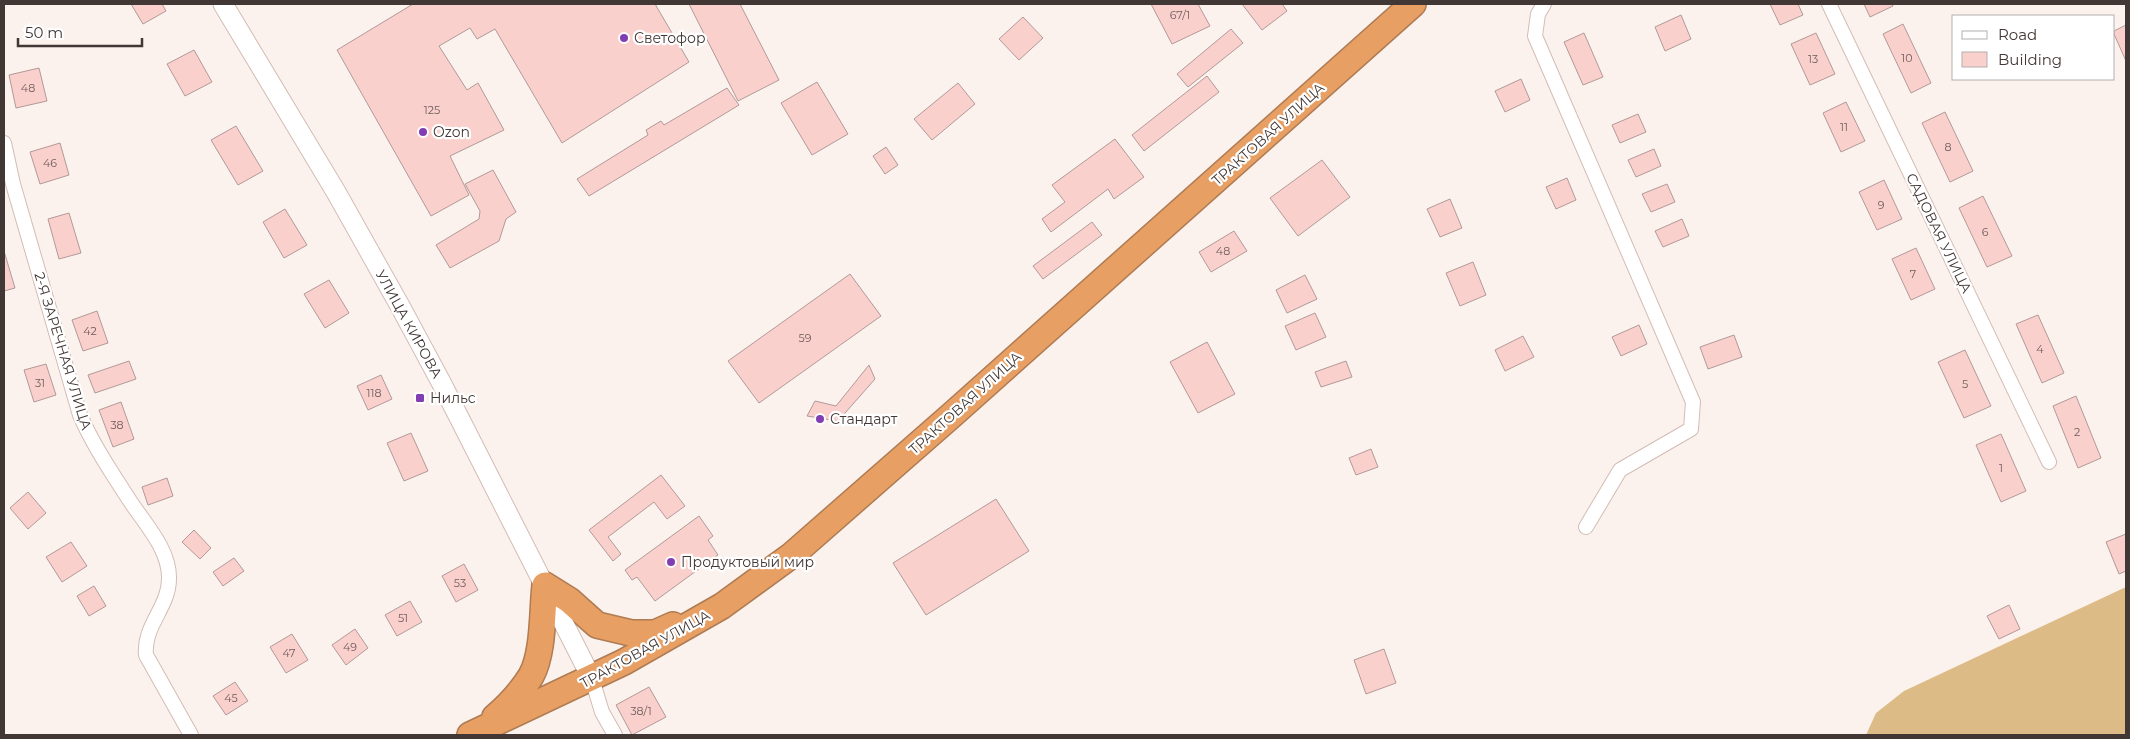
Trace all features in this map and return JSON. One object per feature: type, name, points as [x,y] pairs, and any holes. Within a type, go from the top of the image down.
[{"type":"highway","name":"ТРАКТОВАЯ УЛИЦА","points":[[474,734],[592,679],[722,606],[792,555],[843,512],[1413,4]]},
{"type":"highway","points":[[474,734],[514,700],[532,675],[539,647],[545,585],[569,600],[597,625],[630,633],[656,633],[722,606]]},
{"type":"street","name":"УЛИЦА КИРОВА","points":[[223,4],[336,192],[400,306],[545,585],[592,679],[602,712],[615,735]]},
{"type":"street","points":[[1544,4],[1538,14],[1535,36],[1692,402],[1691,429],[1620,470],[1586,527]]},
{"type":"street","name":"САДОВАЯ УЛИЦА","points":[[1829,4],[2049,462]]},
{"type":"street","name":"2-Я ЗАРЕЧНАЯ УЛИЦА","points":[[4,143],[13,184],[80,415],[90,437],[156,539],[165,558],[170,579],[166,596],[149,630],[145,644],[146,655],[191,735]]},
{"type":"shaded area","points":[[2126,587],[2126,735],[1866,735],[1876,713],[1904,691]]},
{"type":"building","points":[[131,4],[162,4],[166,11],[143,24]]},
{"type":"building","points":[[413,4],[655,4],[689,62],[562,143],[495,29],[477,39],[470,28],[439,46],[467,90],[478,83],[504,130],[450,156],[469,195],[431,216],[337,50]]},
{"type":"building","points":[[689,4],[740,4],[779,80],[738,101]]},
{"type":"building","points":[[1151,4],[1198,4],[1210,26],[1172,44]]},
{"type":"building","points":[[1242,4],[1282,4],[1287,11],[1262,30]]},
{"type":"building","points":[[1770,4],[1798,4],[1803,15],[1780,25]]},
{"type":"building","points":[[1864,4],[1892,4],[1893,6],[1870,17]]},
{"type":"building","points":[[1681,15],[1691,39],[1665,51],[1655,27]]},
{"type":"building","points":[[1023,17],[1043,38],[1019,60],[999,39]]},
{"type":"building","points":[[1903,24],[1931,83],[1911,93],[1883,34]]},
{"type":"building","points":[[2126,25],[2126,61],[2115,36],[2115,30]]},
{"type":"building","points":[[1231,29],[1243,43],[1188,87],[1177,74]]},
{"type":"building","points":[[1584,33],[1603,77],[1583,85],[1564,42]]},
{"type":"building","points":[[1816,33],[1835,74],[1810,85],[1791,44]]},
{"type":"building","points":[[194,50],[212,82],[185,96],[167,64]]},
{"type":"building","points":[[39,68],[47,101],[16,108],[9,75]]},
{"type":"building","points":[[1207,76],[1219,92],[1144,151],[1132,135]]},
{"type":"building","points":[[1521,79],[1530,100],[1505,112],[1495,91]]},
{"type":"building","points":[[817,82],[848,134],[812,155],[781,103]]},
{"type":"building","points":[[958,83],[975,104],[932,140],[914,119]]},
{"type":"building","points":[[727,88],[739,105],[589,196],[577,179],[648,135],[646,130],[661,121],[664,125]]},
{"type":"building","points":[[1846,102],[1865,141],[1841,152],[1823,113]]},
{"type":"building","points":[[1945,112],[1973,171],[1950,182],[1922,123]]},
{"type":"building","points":[[1638,114],[1646,132],[1620,143],[1612,125]]},
{"type":"building","points":[[236,126],[263,171],[238,185],[211,140]]},
{"type":"building","points":[[1115,139],[1144,177],[1114,199],[1108,189],[1051,232],[1042,219],[1065,202],[1052,185]]},
{"type":"building","points":[[60,143],[69,175],[40,184],[30,152]]},
{"type":"building","points":[[886,147],[898,165],[885,174],[873,156]]},
{"type":"building","points":[[1654,149],[1661,166],[1636,177],[1628,160]]},
{"type":"building","points":[[1322,160],[1350,197],[1298,236],[1270,198]]},
{"type":"building","points":[[493,170],[516,212],[506,219],[499,241],[450,268],[436,245],[479,219],[480,211],[465,184]]},
{"type":"building","points":[[1567,178],[1576,200],[1556,209],[1546,187]]},
{"type":"building","points":[[1884,180],[1902,219],[1877,230],[1859,192]]},
{"type":"building","points":[[1667,184],[1675,202],[1651,212],[1642,194]]},
{"type":"building","points":[[1983,196],[2012,256],[1987,267],[1959,208]]},
{"type":"building","points":[[1450,199],[1462,228],[1440,237],[1427,209]]},
{"type":"building","points":[[285,209],[307,245],[284,258],[263,222]]},
{"type":"building","points":[[69,213],[81,253],[59,259],[48,219]]},
{"type":"building","points":[[1682,219],[1689,236],[1663,247],[1655,231]]},
{"type":"building","points":[[1092,222],[1102,235],[1043,279],[1033,266]]},
{"type":"building","points":[[1234,231],[1247,251],[1211,272],[1199,252]]},
{"type":"building","points":[[1916,248],[1935,289],[1911,300],[1892,259]]},
{"type":"building","points":[[4,251],[15,288],[4,291]]},
{"type":"building","points":[[1473,262],[1486,295],[1460,306],[1446,273]]},
{"type":"building","points":[[850,274],[881,316],[759,403],[728,361]]},
{"type":"building","points":[[1305,275],[1317,299],[1287,313],[1276,290]]},
{"type":"building","points":[[329,280],[349,313],[325,328],[304,294]]},
{"type":"building","points":[[97,311],[108,343],[83,351],[72,320]]},
{"type":"building","points":[[1315,313],[1326,337],[1296,350],[1285,326]]},
{"type":"building","points":[[2038,315],[2064,373],[2042,383],[2016,324]]},
{"type":"building","points":[[1639,325],[1647,344],[1621,356],[1612,337]]},
{"type":"building","points":[[1734,335],[1742,357],[1708,369],[1700,347]]},
{"type":"building","points":[[1523,336],[1534,357],[1505,371],[1495,350]]},
{"type":"building","points":[[1207,342],[1235,394],[1198,413],[1170,362]]},
{"type":"building","points":[[1965,350],[1991,406],[1964,418],[1938,362]]},
{"type":"building","points":[[129,361],[136,379],[95,393],[88,375]]},
{"type":"building","points":[[1346,361],[1352,377],[1321,387],[1315,372]]},
{"type":"building","points":[[46,364],[56,395],[34,402],[24,370]]},
{"type":"building","points":[[869,365],[875,379],[838,421],[807,416],[815,401],[836,406]]},
{"type":"building","points":[[381,375],[392,399],[368,410],[357,386]]},
{"type":"building","points":[[2076,396],[2101,458],[2078,468],[2053,406]]},
{"type":"building","points":[[121,402],[134,439],[113,447],[99,410]]},
{"type":"building","points":[[411,433],[428,471],[404,481],[387,443]]},
{"type":"building","points":[[2001,434],[2026,491],[2001,502],[1976,445]]},
{"type":"building","points":[[1371,449],[1378,467],[1356,475],[1349,458]]},
{"type":"building","points":[[661,475],[685,506],[667,519],[654,502],[608,537],[621,554],[613,561],[589,530]]},
{"type":"building","points":[[167,478],[173,496],[148,505],[142,487]]},
{"type":"building","points":[[28,492],[46,513],[28,529],[10,508]]},
{"type":"building","points":[[996,499],[1029,551],[926,615],[893,563]]},
{"type":"building","name":"Продуктовый мир","points":[[699,516],[713,536],[708,540],[718,555],[655,601],[637,577],[632,580],[625,570]]},
{"type":"building","points":[[194,530],[211,548],[200,559],[182,542]]},
{"type":"building","points":[[2126,534],[2126,571],[2119,574],[2106,542]]},
{"type":"building","points":[[71,542],[87,566],[62,582],[46,557]]},
{"type":"building","points":[[234,558],[244,571],[223,586],[213,572]]},
{"type":"building","points":[[464,564],[478,590],[456,602],[442,576]]},
{"type":"building","points":[[94,586],[106,606],[89,616],[77,596]]},
{"type":"building","points":[[410,601],[422,622],[397,636],[385,615]]},
{"type":"building","points":[[2009,605],[2020,629],[1999,639],[1987,616]]},
{"type":"building","points":[[355,629],[368,648],[346,665],[332,645]]},
{"type":"building","points":[[292,634],[308,660],[286,673],[270,647]]},
{"type":"building","points":[[1384,649],[1396,683],[1366,694],[1354,660]]},
{"type":"building","points":[[235,682],[248,701],[226,715],[213,696]]},
{"type":"building","points":[[649,687],[666,717],[632,735],[616,705]]},
{"type":"place","name":"Светофор","points":[[624,38]]},
{"type":"place","name":"Ozon","points":[[423,132]]},
{"type":"place","name":"Нильс","points":[[420,398]]},
{"type":"place","name":"Стандарт","points":[[820,419]]},
{"type":"place","name":"Продуктовый мир","points":[[671,562]]}]
